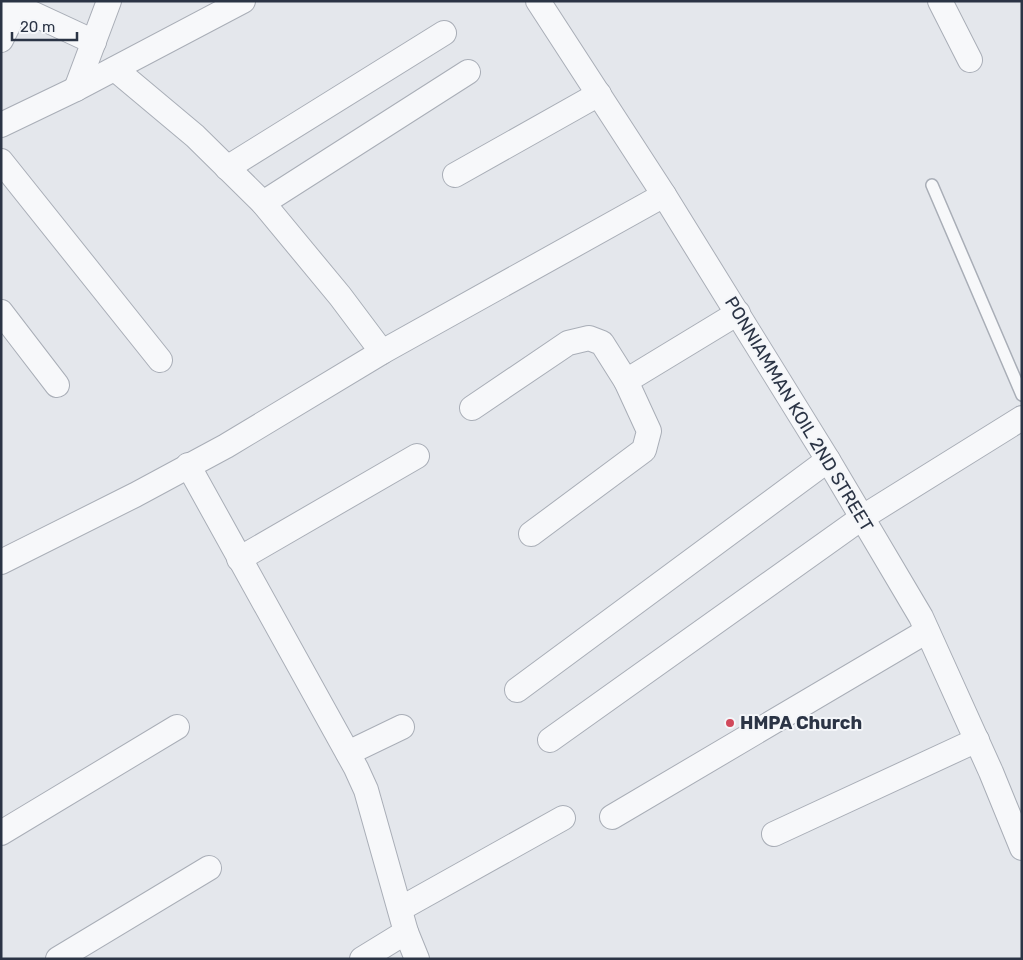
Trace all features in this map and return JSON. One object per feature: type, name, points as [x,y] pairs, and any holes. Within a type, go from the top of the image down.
[{"type":"street","points":[[76,89],[109,1]]},
{"type":"street","points":[[1,125],[76,89],[243,1]]},
{"type":"street","name":"PONNIAMMAN KOIL 2ND STREET","points":[[538,1],[738,313],[921,617],[1022,848]]},
{"type":"street","points":[[940,1],[970,60]]},
{"type":"street","points":[[1,40],[9,24],[10,2],[94,42]]},
{"type":"street","points":[[227,168],[444,33]]},
{"type":"street","points":[[115,69],[195,136],[263,203],[340,296],[382,352]]},
{"type":"street","points":[[263,203],[468,72]]},
{"type":"street","points":[[455,175],[599,94]]},
{"type":"street","points":[[1,161],[160,360]]},
{"type":"street","points":[[1,562],[135,495],[226,446],[382,352],[664,195]]},
{"type":"street","points":[[1,312],[57,385]]},
{"type":"street","points":[[626,381],[738,313]]},
{"type":"street","points":[[472,408],[568,343],[589,338],[602,343],[626,381],[649,431],[644,450],[531,534]]},
{"type":"street","points":[[550,740],[863,518],[1022,418]]},
{"type":"street","points":[[240,559],[417,456]]},
{"type":"street","points":[[516,690],[828,460]]},
{"type":"street","points":[[188,465],[348,753],[366,790],[406,932],[418,959]]},
{"type":"street","points":[[612,816],[927,631]]},
{"type":"street","points":[[1,833],[177,727]]},
{"type":"street","points":[[348,753],[402,727]]},
{"type":"street","points":[[774,834],[976,740]]},
{"type":"street","points":[[400,909],[563,818]]},
{"type":"street","points":[[58,959],[209,868]]},
{"type":"street","points":[[362,959],[406,932]]},
{"type":"lane","points":[[932,185],[1022,395]]},
{"type":"place","name":"HMPA Church","points":[[730,723]]}]
